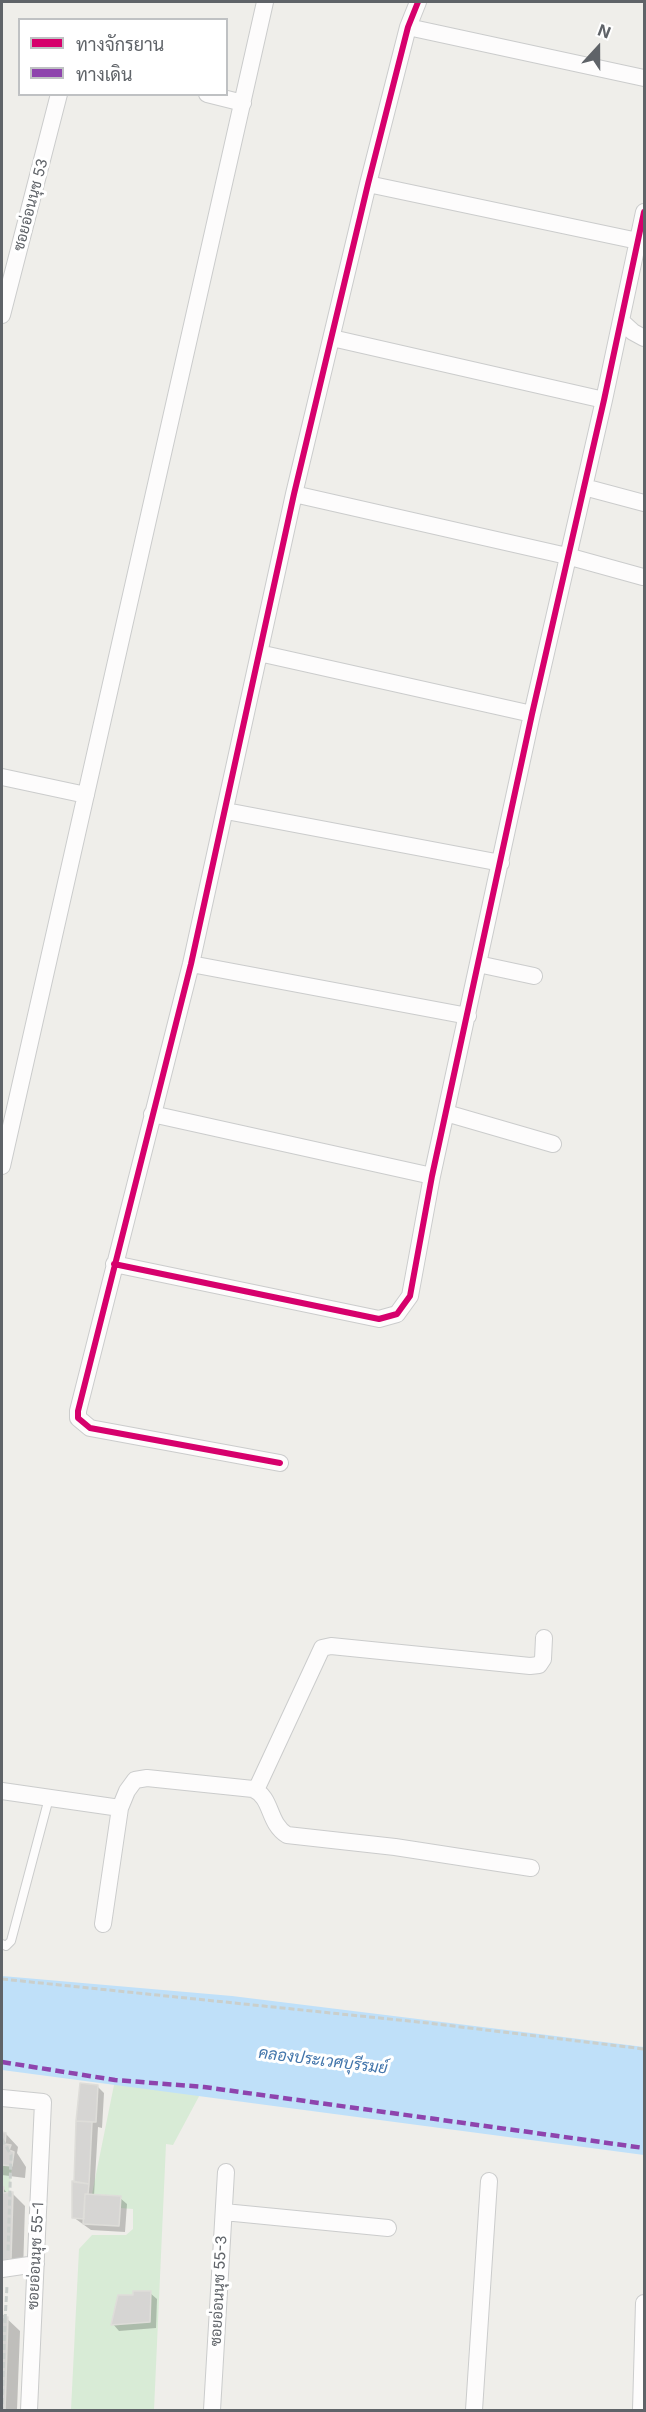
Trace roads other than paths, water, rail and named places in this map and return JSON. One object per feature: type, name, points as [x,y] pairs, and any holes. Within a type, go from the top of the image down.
[{"type":"street","points":[[2,1166],[265,2]]},
{"type":"street","points":[[280,1463],[90,1428],[78,1418],[78,1411],[191,964],[294,494],[368,184],[408,27],[418,2]]},
{"type":"street","points":[[408,27],[645,78]]},
{"type":"street","name":"ซอยอ่อนนุช 53","points":[[2,315],[59,96]]},
{"type":"street","points":[[215,96],[243,103]]},
{"type":"street","points":[[368,184],[638,241]]},
{"type":"street","points":[[114,1264],[378,1319],[397,1314],[410,1296],[432,1176],[501,863],[531,714],[645,212]]},
{"type":"street","points":[[621,321],[633,332],[645,338]]},
{"type":"street","points":[[332,338],[604,400]]},
{"type":"street","points":[[584,487],[645,503]]},
{"type":"street","points":[[294,494],[567,556],[643,577]]},
{"type":"street","points":[[259,652],[531,714]]},
{"type":"street","points":[[2,777],[86,795]]},
{"type":"street","points":[[226,810],[501,863]]},
{"type":"street","points":[[191,964],[468,1016]]},
{"type":"street","points":[[478,964],[534,976]]},
{"type":"street","points":[[446,1113],[553,1144]]},
{"type":"street","points":[[152,1114],[432,1176]]},
{"type":"street","points":[[256,1790],[322,1648],[331,1646],[530,1666],[539,1665],[543,1659],[544,1638]]},
{"type":"street","points":[[103,1924],[120,1808],[127,1791],[135,1780],[147,1778],[256,1790],[262,1794],[269,1806],[274,1823],[287,1835],[395,1847],[531,1868]]},
{"type":"street","points":[[2,1791],[120,1808]]},
{"type":"street","name":"ซอยอ่อนนุช 55-1","points":[[2,2098],[43,2102],[29,2410]]},
{"type":"street","name":"ซอยอ่อนนุช 55-3","points":[[212,2410],[226,2172]]},
{"type":"street","points":[[474,2410],[489,2181]]},
{"type":"street","points":[[224,2212],[388,2228]]},
{"type":"street","points":[[4,2269],[36,2264]]},
{"type":"street","points":[[641,2410],[645,2303]]},
{"type":"lane","points":[[2,1944],[6,1946],[11,1941],[49,1798]]},
{"type":"water","name":"คลองประเวศบุรีรมย์","points":[[2,1976],[232,1996],[644,2047],[644,2155],[2,2070]]}]
